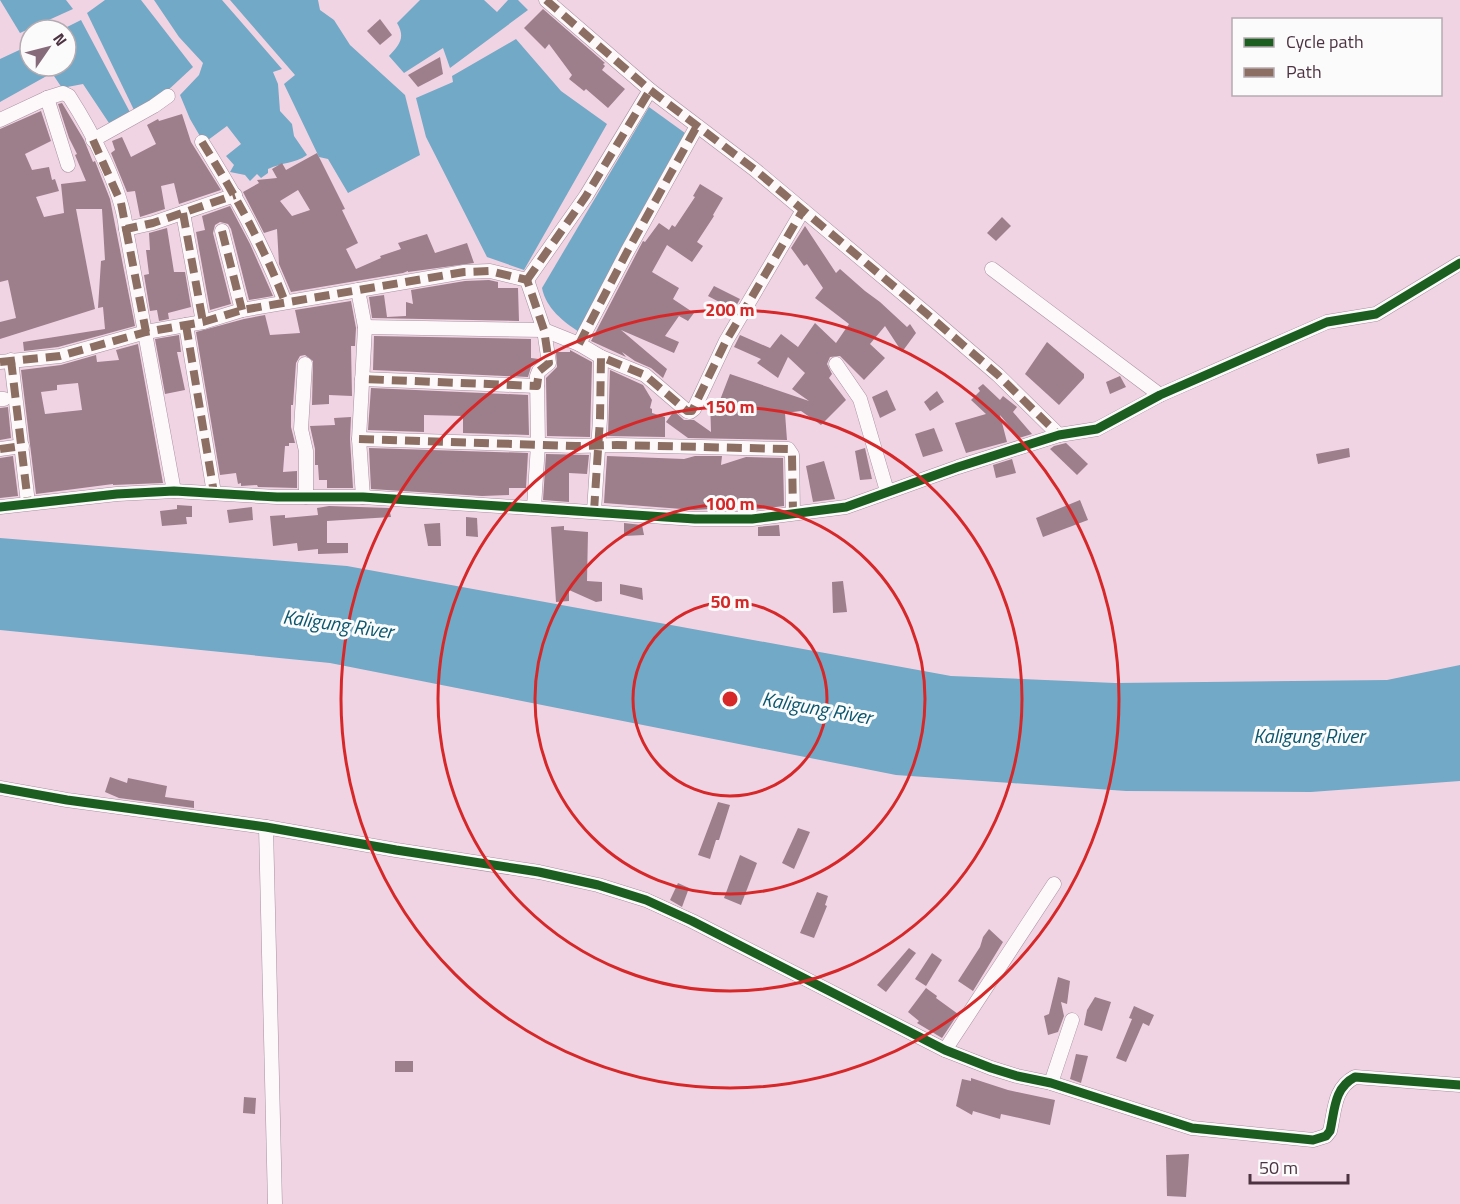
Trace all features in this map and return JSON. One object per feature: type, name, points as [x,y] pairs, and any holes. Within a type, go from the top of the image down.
[{"type":"street","points":[[546,0],[650,90],[803,210],[998,375],[1063,435]]},
{"type":"street","points":[[527,280],[586,196],[650,90]]},
{"type":"street","points":[[0,120],[63,93],[69,96],[93,140],[121,203],[174,491]]},
{"type":"street","points":[[93,140],[168,96]]},
{"type":"street","points":[[48,98],[68,165]]},
{"type":"street","points":[[579,344],[697,126]]},
{"type":"street","points":[[202,142],[235,195],[273,270],[285,302]]},
{"type":"street","points":[[126,229],[235,195]]},
{"type":"street","points":[[365,327],[544,330],[645,375],[687,411],[692,411],[726,341],[803,210]]},
{"type":"street","points":[[183,213],[203,322]]},
{"type":"street","points":[[222,231],[242,310]]},
{"type":"street","points":[[0,507],[117,494],[174,491],[306,497],[363,497],[695,519],[753,519],[846,507],[887,491],[1063,435],[1097,429],[1160,395],[1327,322],[1376,314],[1460,263]]},
{"type":"street","points":[[992,269],[1160,395]]},
{"type":"street","points":[[28,503],[22,446],[5,361],[60,356],[146,332],[203,322],[242,310],[483,270],[527,280]]},
{"type":"street","points":[[527,280],[544,330],[549,363],[539,371],[537,386],[538,445],[534,507]]},
{"type":"street","points":[[358,290],[365,327],[359,439],[363,497]]},
{"type":"street","points":[[186,325],[214,493]]},
{"type":"street","points":[[594,511],[601,357]]},
{"type":"street","points":[[304,364],[301,432],[306,451],[306,497]]},
{"type":"street","points":[[836,364],[860,399],[887,491]]},
{"type":"street","points":[[362,379],[537,386]]},
{"type":"street","points":[[359,439],[538,445],[788,449],[792,455],[793,513]]},
{"type":"street","points":[[0,449],[22,446]]},
{"type":"street","points":[[0,788],[67,800],[266,827],[539,872],[598,885],[646,900],[692,921],[945,1050],[1017,1076],[1051,1083],[1192,1128],[1313,1140],[1326,1136],[1330,1131],[1339,1090],[1345,1082],[1355,1077],[1460,1084]]},
{"type":"street","points":[[266,827],[275,1204]]},
{"type":"street","points":[[945,1050],[1054,884]]},
{"type":"street","points":[[1051,1083],[1072,1020]]},
{"type":"water","points":[[0,0],[66,0],[73,9],[53,18],[18,18],[18,30]]},
{"type":"water","points":[[105,0],[141,0],[193,67],[152,105],[134,110],[87,13]]},
{"type":"water","points":[[154,0],[222,0],[282,69],[273,72],[278,84],[280,111],[292,124],[294,136],[307,155],[268,169],[268,173],[261,178],[257,174],[250,181],[245,175],[230,172],[234,165],[226,156],[241,144],[227,126],[204,143],[180,95],[199,75],[203,63],[179,37]]},
{"type":"water","points":[[230,0],[318,0],[320,10],[334,20],[350,45],[405,95],[420,155],[348,193],[328,159],[319,157],[284,84],[295,75]]},
{"type":"water","points":[[420,0],[484,0],[497,12],[508,0],[518,0],[528,10],[450,68],[443,48],[404,73],[389,56],[401,37],[397,23]]},
{"type":"water","points":[[81,20],[132,116],[109,123],[83,84],[62,88],[55,78],[78,78],[78,22]]},
{"type":"water","points":[[516,39],[561,91],[607,124],[524,270],[487,257],[426,137],[416,98],[453,82],[452,76]]},
{"type":"water","points":[[18,51],[18,78],[43,78],[0,102],[0,59]]},
{"type":"water","points":[[649,107],[685,133],[581,333],[556,314],[547,302],[542,288]]},
{"type":"water","name":"Kaligung River","points":[[0,538],[347,566],[951,676],[1115,683],[1387,680],[1460,665],[1460,781],[1311,792],[1126,791],[896,775],[330,663],[0,630]]},
{"type":"building","points":[[543,9],[605,63],[602,70],[625,89],[608,108],[586,89],[584,91],[569,79],[572,75],[549,44],[545,49],[524,28]]},
{"type":"building","points":[[380,19],[392,35],[380,45],[367,31]]},
{"type":"building","points":[[440,57],[443,74],[418,87],[408,75]]},
{"type":"building","points":[[62,103],[84,140],[93,162],[95,161],[110,199],[135,326],[58,347],[24,351],[23,342],[105,329],[103,307],[98,308],[101,261],[105,260],[102,209],[76,209],[95,309],[0,339],[0,322],[16,318],[8,280],[0,282],[0,129],[41,111],[51,141],[25,154],[32,170],[49,167],[52,180],[55,179],[59,191],[36,197],[44,217],[64,213],[61,184],[86,181],[58,104]]},
{"type":"building","points":[[182,114],[191,142],[221,190],[179,204],[174,183],[161,186],[165,209],[140,217],[135,191],[127,192],[111,153],[115,150],[112,141],[122,137],[131,157],[156,144],[147,125],[158,119],[159,121]]},
{"type":"building","points":[[317,153],[345,209],[342,210],[358,243],[346,249],[356,269],[381,258],[380,256],[401,249],[398,243],[427,234],[435,253],[467,243],[474,263],[408,271],[291,292],[279,264],[277,229],[264,233],[243,192],[259,183],[257,180],[277,178],[272,169],[282,163],[286,170]],"holes":[[[298,190],[310,210],[292,216],[280,201]]]},
{"type":"building","points":[[700,184],[723,198],[697,242],[703,246],[692,262],[667,245],[652,272],[679,288],[673,299],[694,313],[688,321],[679,316],[665,336],[679,342],[674,353],[621,330],[667,369],[663,378],[651,368],[622,352],[626,357],[591,341],[643,241],[645,242],[659,223],[669,230],[672,225],[675,227],[695,197],[693,196]]},
{"type":"building","points":[[230,206],[273,296],[249,300],[231,229],[228,224],[220,222],[215,225],[213,233],[231,304],[210,310],[196,232],[205,230],[202,216]]},
{"type":"building","points":[[1002,217],[1011,226],[996,241],[987,233]]},
{"type":"building","points":[[805,226],[836,273],[840,269],[907,327],[910,324],[916,333],[902,352],[885,326],[870,344],[885,358],[864,380],[840,356],[830,357],[827,364],[832,374],[829,378],[846,400],[821,425],[801,411],[785,413],[787,440],[688,438],[666,422],[674,411],[684,420],[694,420],[711,432],[710,399],[720,400],[730,374],[809,401],[792,389],[805,373],[788,357],[778,378],[757,363],[761,359],[734,347],[740,335],[770,348],[781,334],[798,347],[815,323],[836,343],[849,324],[815,298],[823,288],[807,264],[804,266],[791,248]]},
{"type":"building","points":[[167,228],[174,272],[185,272],[191,307],[168,313],[169,319],[159,321],[157,310],[150,311],[144,275],[149,274],[146,250],[150,250],[149,233]]},
{"type":"building","points":[[465,281],[498,282],[498,288],[518,288],[519,321],[372,318],[369,297],[384,295],[387,317],[406,316],[406,302],[413,304],[411,290]]},
{"type":"building","points":[[714,286],[740,299],[734,310],[708,296]]},
{"type":"building","points":[[351,301],[356,328],[355,346],[351,346],[352,396],[329,395],[329,404],[312,405],[313,361],[305,355],[300,356],[296,363],[293,405],[291,405],[291,427],[295,443],[285,446],[283,472],[297,471],[297,488],[241,486],[241,483],[238,484],[236,473],[220,475],[196,332],[265,315],[270,335],[300,333],[295,310]]},
{"type":"building","points":[[179,335],[181,352],[177,352],[185,390],[165,394],[155,339]]},
{"type":"building","points":[[374,336],[531,339],[531,358],[539,359],[531,367],[528,377],[373,370]]},
{"type":"building","points":[[1047,342],[1084,374],[1084,378],[1059,405],[1025,374]]},
{"type":"building","points":[[138,344],[163,483],[113,484],[36,494],[21,370],[61,365],[96,355],[97,362],[119,360],[116,350]],"holes":[[[78,383],[82,410],[45,414],[41,392],[57,390],[57,385]]]},
{"type":"building","points":[[570,350],[592,362],[590,437],[547,436],[546,378],[557,367],[556,352],[570,352]]},
{"type":"building","points":[[610,370],[643,385],[652,400],[650,408],[652,413],[665,417],[665,437],[608,436]]},
{"type":"building","points":[[1120,376],[1126,387],[1110,394],[1106,382]]},
{"type":"building","points":[[983,384],[1000,400],[1003,396],[1017,407],[1013,412],[1032,434],[1019,438],[1000,415],[1007,442],[966,453],[955,423],[986,414],[971,400]]},
{"type":"building","points":[[371,388],[528,395],[529,435],[463,433],[463,416],[424,415],[424,432],[368,430]]},
{"type":"building","points":[[887,390],[896,410],[880,418],[872,397]]},
{"type":"building","points":[[937,391],[944,402],[930,411],[924,402]]},
{"type":"building","points":[[8,407],[11,438],[0,440],[0,408]]},
{"type":"building","points":[[351,417],[353,488],[327,488],[327,480],[319,480],[310,426],[335,425],[334,418]]},
{"type":"building","points":[[934,428],[943,451],[923,457],[915,434]]},
{"type":"building","points":[[1066,443],[1088,464],[1077,475],[1050,449]]},
{"type":"building","points":[[369,448],[528,453],[526,488],[509,488],[509,495],[482,496],[371,489]]},
{"type":"building","points":[[865,448],[872,479],[860,480],[855,451]]},
{"type":"building","points":[[1349,448],[1350,457],[1318,464],[1316,454]]},
{"type":"building","points":[[546,454],[589,455],[587,474],[569,473],[569,502],[543,500]]},
{"type":"building","points":[[13,456],[18,496],[0,498],[0,458]]},
{"type":"building","points":[[607,456],[684,459],[695,456],[722,456],[721,465],[746,457],[783,458],[784,506],[751,510],[743,510],[743,507],[695,510],[604,503]]},
{"type":"building","points":[[1012,459],[1016,473],[996,478],[993,465]]},
{"type":"building","points":[[824,461],[835,499],[813,502],[806,466]]},
{"type":"building","points":[[1080,500],[1088,520],[1043,537],[1036,518]]},
{"type":"building","points":[[177,505],[192,506],[192,517],[186,517],[187,524],[162,526],[160,511],[177,509]]},
{"type":"building","points":[[329,506],[389,508],[391,517],[327,521],[327,543],[348,543],[348,553],[318,554],[318,549],[298,551],[297,543],[273,546],[270,516],[285,515],[285,518],[318,515],[317,508]]},
{"type":"building","points":[[252,507],[253,520],[229,523],[227,510]]},
{"type":"building","points":[[466,517],[477,518],[478,537],[466,536]]},
{"type":"building","points":[[440,523],[441,546],[428,546],[424,524]]},
{"type":"building","points":[[624,523],[642,525],[644,535],[624,536]]},
{"type":"building","points":[[779,525],[780,536],[758,536],[758,527]]},
{"type":"building","points":[[564,526],[564,530],[588,532],[587,581],[602,582],[602,601],[596,602],[569,590],[569,601],[556,602],[551,527]]},
{"type":"building","points":[[843,581],[847,612],[833,613],[832,582]]},
{"type":"building","points":[[620,584],[642,588],[643,600],[620,594]]},
{"type":"building","points":[[110,777],[127,783],[128,778],[167,786],[165,797],[194,801],[194,808],[119,798],[105,792]]},
{"type":"building","points":[[718,802],[730,805],[719,840],[716,840],[710,859],[698,855]]},
{"type":"building","points":[[798,828],[810,832],[794,869],[782,863]]},
{"type":"building","points":[[740,855],[757,863],[741,905],[724,898]]},
{"type":"building","points":[[678,883],[689,888],[682,907],[670,900]]},
{"type":"building","points":[[817,892],[828,896],[825,905],[827,906],[814,938],[800,933]]},
{"type":"building","points":[[989,929],[1003,942],[973,991],[958,981]]},
{"type":"building","points":[[909,948],[916,953],[886,992],[877,985]]},
{"type":"building","points":[[932,953],[942,960],[926,986],[915,979]]},
{"type":"building","points":[[1058,977],[1070,981],[1067,1004],[1061,1002],[1064,1016],[1058,1032],[1048,1035],[1044,1016],[1049,1014]]},
{"type":"building","points":[[926,988],[958,1014],[942,1038],[917,1023],[919,1021],[908,1012]]},
{"type":"building","points":[[1095,997],[1111,1002],[1102,1031],[1084,1025],[1087,1010]]},
{"type":"building","points":[[1134,1006],[1154,1015],[1149,1026],[1143,1023],[1126,1062],[1116,1058],[1132,1019],[1129,1018]]},
{"type":"building","points":[[1076,1054],[1088,1056],[1081,1083],[1070,1079]]},
{"type":"building","points":[[395,1061],[413,1061],[413,1072],[395,1072]]},
{"type":"building","points":[[971,1078],[1008,1090],[1055,1100],[1050,1125],[1001,1114],[1000,1119],[973,1111],[972,1115],[956,1106],[962,1079],[971,1081]]},
{"type":"building","points":[[244,1097],[256,1098],[255,1114],[243,1113]]},
{"type":"building","points":[[1189,1154],[1186,1197],[1167,1196],[1166,1155]]},
{"type":"marked path","points":[[546,0],[650,90],[754,169],[927,314],[998,375],[1059,435]]},
{"type":"marked path","points":[[527,280],[586,196],[650,90]]},
{"type":"marked path","points":[[579,344],[697,126]]},
{"type":"marked path","points":[[93,140],[121,203],[126,229],[153,223],[235,195]]},
{"type":"marked path","points":[[202,142],[248,220],[285,302]]},
{"type":"marked path","points":[[594,511],[600,419],[601,357],[645,375],[687,411],[692,411],[726,341],[803,210]]},
{"type":"marked path","points":[[183,213],[203,322]]},
{"type":"marked path","points":[[126,229],[146,332]]},
{"type":"marked path","points":[[222,231],[242,310]]},
{"type":"marked path","points":[[0,362],[60,356],[146,332],[203,322],[242,310],[464,272],[490,271],[527,280],[544,330],[549,363],[539,371],[537,386],[362,379]]},
{"type":"marked path","points":[[186,325],[214,493]]},
{"type":"marked path","points":[[11,360],[28,503]]},
{"type":"marked path","points":[[359,439],[576,446],[788,449],[792,455],[793,513]]},
{"type":"marked path","points":[[0,449],[22,446]]},
{"type":"cycle path","points":[[0,507],[117,494],[174,491],[277,497],[363,497],[695,519],[752,519],[846,507],[958,467],[1059,435],[1097,429],[1160,395],[1327,322],[1376,314],[1460,263]]},
{"type":"cycle path","points":[[0,788],[67,800],[266,827],[539,872],[598,885],[646,900],[692,921],[945,1050],[991,1068],[1051,1083],[1192,1128],[1313,1140],[1326,1136],[1330,1131],[1339,1093],[1355,1077],[1460,1085]]}]
